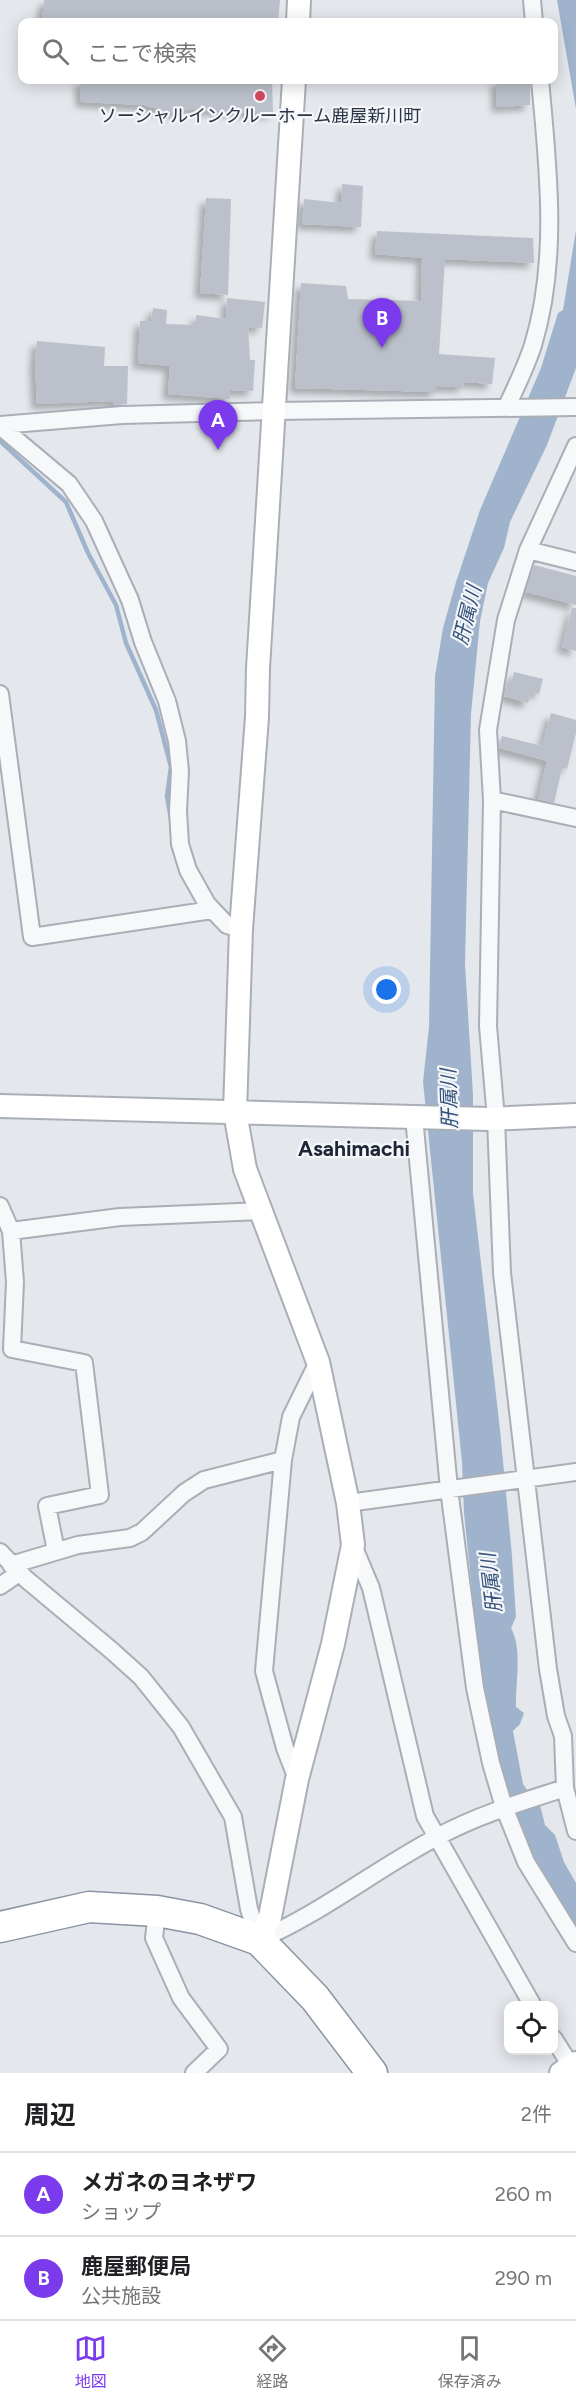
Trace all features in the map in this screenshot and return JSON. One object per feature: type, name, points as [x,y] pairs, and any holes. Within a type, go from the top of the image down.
[{"type":"highway","points":[[0,1927],[89,1907],[157,1911],[200,1919],[259,1940],[315,1998],[372,2073]]},
{"type":"street","points":[[298,18],[299,0]]},
{"type":"street","points":[[532,0],[534,18]]},
{"type":"street","points":[[294,84],[258,668],[258,717],[241,929],[235,1112],[245,1169],[318,1362],[348,1503],[353,1545],[371,1588],[425,1816],[530,2001]]},
{"type":"street","points":[[511,408],[533,344],[544,289],[549,195],[540,84]]},
{"type":"street","points":[[0,425],[122,415],[576,407]]},
{"type":"street","points":[[0,425],[69,484],[94,521],[130,600],[143,642],[167,701],[177,741],[180,771],[178,811],[180,844],[188,870],[212,910],[227,926],[241,929]]},
{"type":"street","points":[[576,446],[528,550],[506,620],[488,730],[492,800],[488,1026],[502,1273],[521,1479],[548,1669],[556,1716],[563,1736],[565,1788],[576,1831]]},
{"type":"street","points":[[528,550],[576,562]]},
{"type":"street","points":[[0,694],[32,937],[212,910]]},
{"type":"street","points":[[492,800],[576,818]]},
{"type":"street","points":[[0,1106],[420,1118],[493,1119],[576,1114]]},
{"type":"street","points":[[420,1118],[453,1488],[475,1688],[491,1763],[526,1862],[576,1943]]},
{"type":"street","points":[[0,1206],[11,1231],[15,1282],[6,1350],[84,1363],[100,1495],[47,1506],[56,1551]]},
{"type":"street","points":[[11,1231],[120,1217],[261,1211]]},
{"type":"street","points":[[297,1779],[285,1748],[264,1671],[283,1460],[291,1417],[318,1362]]},
{"type":"street","points":[[10,1563],[78,1545],[130,1538],[142,1532],[184,1493],[204,1480],[283,1460]]},
{"type":"street","points":[[348,1503],[576,1472]]},
{"type":"street","points":[[259,1940],[270,1917],[297,1779],[333,1644],[353,1545]]},
{"type":"street","points":[[0,1586],[10,1563]]},
{"type":"street","points":[[10,1563],[141,1677],[181,1727],[233,1817],[249,1909],[259,1940]]},
{"type":"street","points":[[259,1940],[286,1928],[436,1837],[508,1806],[565,1788]]},
{"type":"street","points":[[157,1911],[153,1938],[181,1998],[219,2049],[194,2073]]},
{"type":"street","points":[[558,2046],[569,2067]]},
{"type":"water","points":[[557,0],[576,0],[576,109]]},
{"type":"water","name":"肝属川","points":[[576,230],[576,368],[547,445],[510,522],[504,548],[488,583],[480,621],[471,714],[465,964],[473,1095],[473,1193],[512,1556],[516,1617],[511,1628],[518,1656],[516,1707],[524,1713],[520,1724],[513,1731],[523,1784],[527,1790],[537,1793],[545,1825],[555,1835],[564,1862],[576,1883],[576,1933],[532,1862],[506,1796],[482,1685],[464,1513],[462,1462],[423,1082],[429,1027],[435,676],[443,628],[480,510],[541,368],[558,313],[563,310]]},
{"type":"building","points":[[44,0],[280,0],[278,18],[42,18]]},
{"type":"building","points":[[80,84],[272,84],[273,114],[192,109],[171,113],[144,105],[81,102]]},
{"type":"building","points":[[496,84],[530,84],[530,105],[497,107]]},
{"type":"building","points":[[342,184],[363,186],[361,227],[302,224],[304,199],[341,203]]},
{"type":"building","points":[[206,198],[231,199],[228,295],[200,293]]},
{"type":"building","points":[[377,231],[533,238],[534,263],[445,259],[439,354],[495,358],[492,384],[464,382],[463,387],[436,386],[436,392],[295,388],[301,283],[346,286],[348,299],[421,301],[422,258],[375,254]]},
{"type":"building","points":[[227,298],[265,302],[262,328],[248,327],[250,360],[255,360],[253,391],[230,390],[230,399],[168,394],[170,366],[138,363],[140,321],[151,321],[153,308],[167,310],[166,324],[196,325],[196,315],[226,319]]},
{"type":"building","points":[[37,341],[105,347],[104,366],[128,366],[127,404],[113,405],[114,401],[37,404],[35,363]]},
{"type":"building","points":[[534,565],[576,576],[576,605],[526,592]]},
{"type":"building","points":[[572,608],[576,608],[576,651],[562,647]]},
{"type":"building","points":[[514,672],[543,679],[539,694],[531,692],[528,703],[504,696],[507,681],[511,683]]},
{"type":"building","points":[[551,713],[576,720],[576,733],[567,769],[562,768],[554,803],[538,799],[547,761],[500,748],[499,745],[502,736],[542,746]]},
{"type":"waterway","points":[[0,441],[66,502],[88,553],[116,605],[126,643],[156,710],[171,767],[167,796],[171,819]]},
{"type":"place","name":"ソーシャルインクルーホーム鹿屋新川町","points":[[260,96]]},
{"type":"place","name":"鹿屋郵便局","points":[[382,348]]},
{"type":"place","name":"メガネのヨネザワ","points":[[218,450]]},
{"type":"district","name":"Asahimachi","points":[[354,1148]]}]
